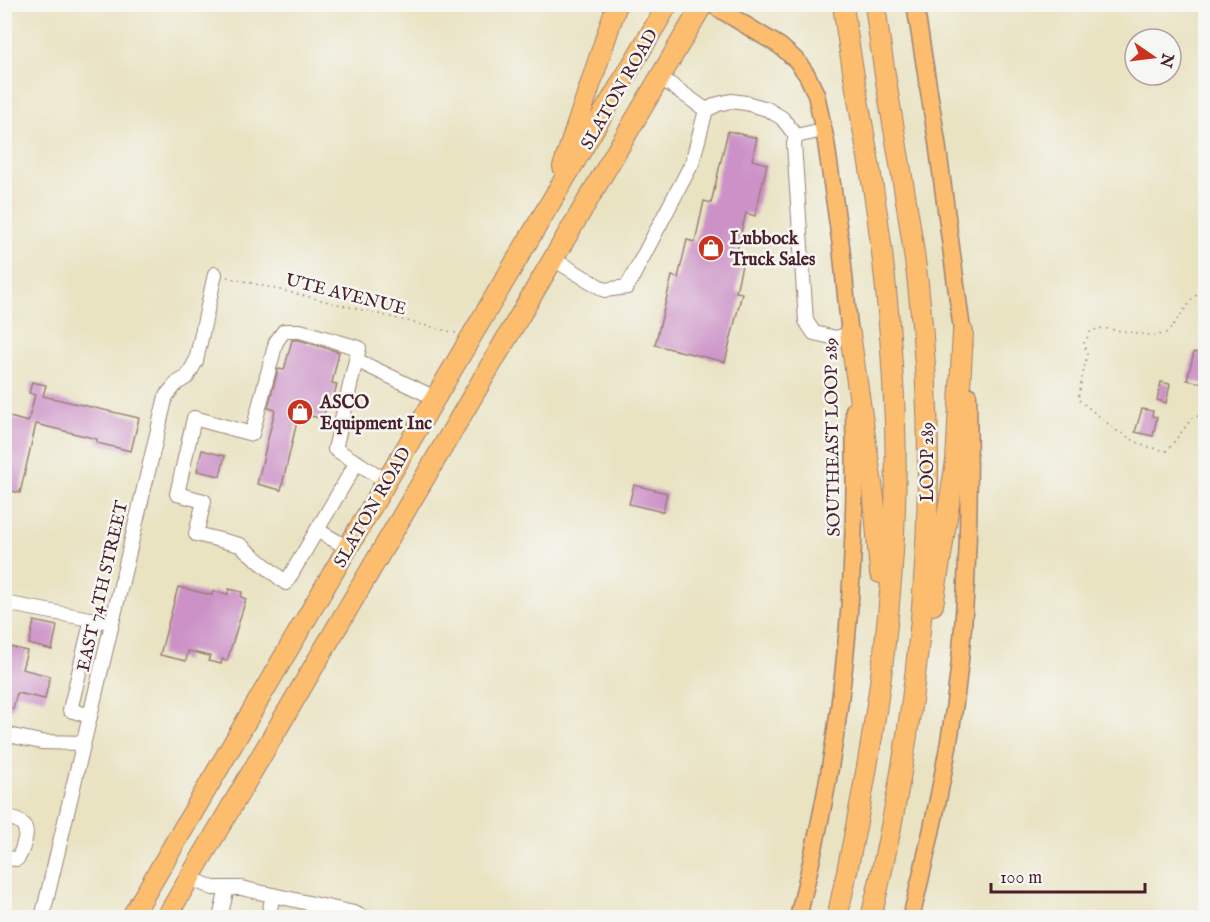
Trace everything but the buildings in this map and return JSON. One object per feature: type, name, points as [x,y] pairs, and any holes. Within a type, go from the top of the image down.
[{"type":"highway","points":[[533,234],[570,147],[617,4]]},
{"type":"highway","name":"SLATON ROAD","points":[[131,918],[668,4]]},
{"type":"highway","name":"SLATON ROAD","points":[[166,918],[703,4]]},
{"type":"highway","name":"LOOP 289","points":[[837,918],[873,744],[887,626],[895,489],[893,382],[885,282],[870,167],[843,4]]},
{"type":"highway","name":"LOOP 289","points":[[871,918],[894,812],[911,717],[926,556],[928,461],[927,404],[918,284],[875,4]]},
{"type":"highway","points":[[911,717],[944,542],[956,461],[963,332]]},
{"type":"highway","points":[[849,866],[869,707],[880,585],[879,542],[874,498],[850,334]]},
{"type":"highway","points":[[352,541],[381,552]]},
{"type":"main road","name":"SOUTHEAST LOOP 289","points":[[711,4],[780,46],[797,61],[816,94],[841,246],[850,334],[854,407],[855,514],[848,636],[829,777],[798,918]]},
{"type":"main road","points":[[911,918],[930,842],[956,695],[962,637],[970,482],[968,394],[963,332],[937,141],[915,4]]},
{"type":"street","points":[[660,77],[706,110]]},
{"type":"street","points":[[553,259],[605,290],[627,287],[692,163],[706,110],[731,101],[767,109],[782,118],[796,136]]},
{"type":"street","points":[[796,136],[823,130]]},
{"type":"street","points":[[796,136],[794,144],[806,321],[814,333],[836,338],[850,334]]},
{"type":"street","name":"EAST 74TH STREET","points":[[42,918],[166,396],[177,383],[187,377],[196,361],[216,274]]},
{"type":"street","points":[[357,462],[286,583],[240,545],[196,534],[204,501],[177,494],[194,418],[252,434],[276,342],[284,331],[300,331],[359,348],[335,449],[357,462],[387,481]]},
{"type":"street","points":[[356,360],[435,398]]},
{"type":"street","points":[[317,530],[352,541]]},
{"type":"street","points":[[4,603],[112,624]]},
{"type":"street","points":[[90,716],[70,710],[92,619]]},
{"type":"street","points":[[4,734],[41,742],[83,743]]},
{"type":"street","points":[[4,816],[18,820],[27,832],[17,859],[4,858]]},
{"type":"street","points":[[190,878],[213,888],[241,888],[357,916]]},
{"type":"street","points":[[220,918],[227,888]]},
{"type":"street","points":[[268,918],[273,895]]},
{"type":"path","name":"UTE AVENUE","points":[[216,274],[471,337]]},
{"type":"path","points":[[1206,288],[1194,297],[1168,332],[1156,336],[1102,328],[1091,331],[1084,343],[1087,354],[1078,399],[1118,431],[1144,446],[1167,451],[1193,417],[1206,416]]},
{"type":"place","name":"Lubbock Truck Sales","points":[[711,248]]},
{"type":"place","name":"ASCO Equipment Inc","points":[[300,412]]}]
